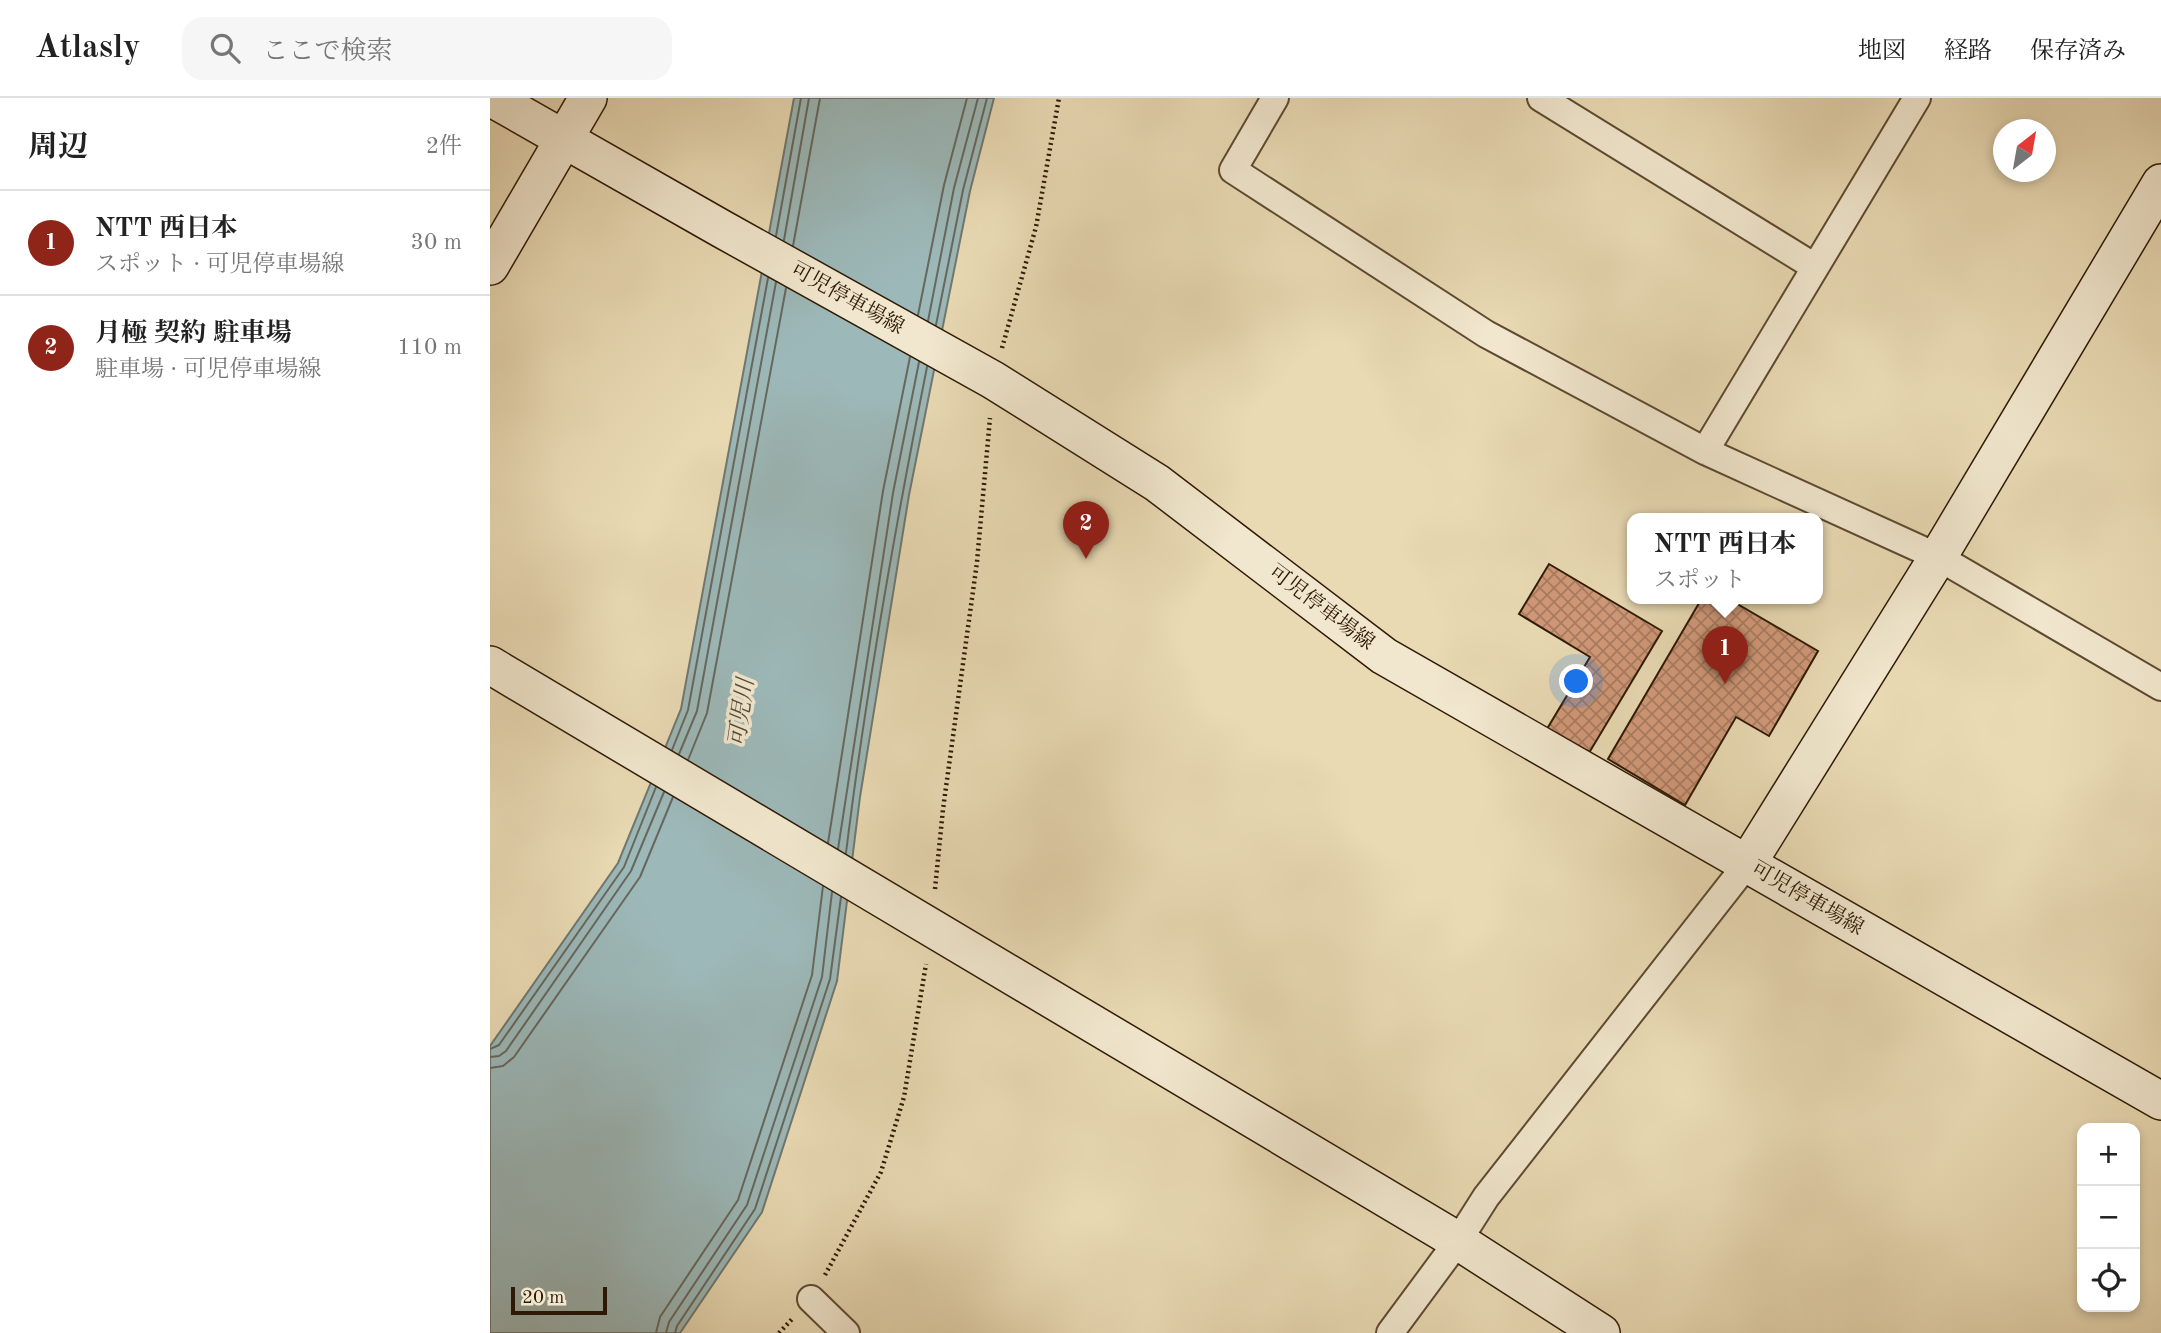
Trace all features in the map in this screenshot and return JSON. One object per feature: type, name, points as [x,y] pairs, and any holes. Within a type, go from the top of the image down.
[{"type":"street","name":"可児停車場線","points":[[492,98],[993,380],[1157,483],[1384,656],[2161,1101]]},
{"type":"street","points":[[490,266],[589,98]]},
{"type":"street","points":[[1275,98],[1233,170],[1486,334],[1705,452],[1938,557],[2159,681]]},
{"type":"street","points":[[1541,98],[1815,267]]},
{"type":"street","points":[[1705,452],[1917,98]]},
{"type":"street","points":[[1390,1333],[1458,1241],[1494,1186],[1747,864],[1938,557],[2161,183]]},
{"type":"street","points":[[490,665],[1458,1241],[1601,1333]]},
{"type":"street","points":[[811,1299],[846,1333]]},
{"type":"path","points":[[779,1333],[811,1299],[881,1172],[904,1097],[931,928],[943,809],[977,562],[993,380],[1036,227],[1059,98]]},
{"type":"water","name":"可児川","points":[[794,98],[994,98],[970,191],[909,495],[860,797],[837,981],[762,1212],[680,1333],[490,1333],[490,1046],[618,863],[681,709]]},
{"type":"building","points":[[1549,564],[1662,631],[1589,753],[1547,729],[1590,657],[1519,614]]},
{"type":"building","points":[[1698,604],[1737,604],[1818,651],[1769,736],[1736,717],[1685,805],[1608,759]]},
{"type":"place","name":"月極 契約 駐車場","points":[[1086,559]]},
{"type":"place","name":"NTT 西日本","points":[[1725,684]]}]
